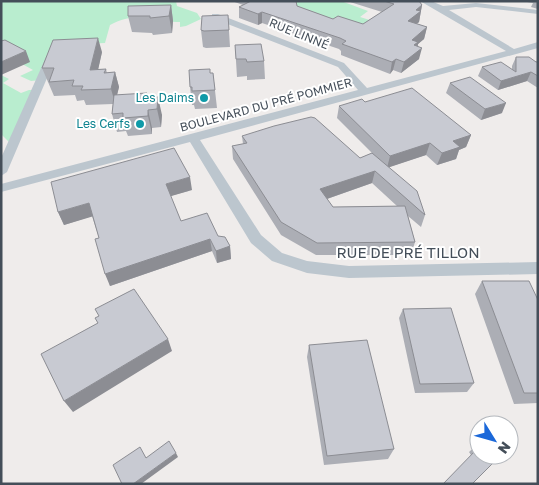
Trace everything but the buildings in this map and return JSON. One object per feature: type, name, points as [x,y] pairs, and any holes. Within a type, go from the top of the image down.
[{"type":"street","points":[[424,1],[442,9],[512,51]]},
{"type":"street","points":[[442,9],[452,4],[470,2],[538,12]]},
{"type":"street","name":"RUE LINNÉ","points":[[215,16],[341,65],[364,91]]},
{"type":"street","name":"BOULEVARD DU PRÉ POMMIER","points":[[1,188],[538,44]]},
{"type":"street","points":[[1,172],[56,45]]},
{"type":"street","name":"RUE DE PRÉ TILLON","points":[[193,138],[256,239],[277,257],[307,267],[349,272],[538,268]]},
{"type":"green space","points":[[1,1],[176,1],[177,6],[197,13],[201,19],[180,27],[180,22],[138,17],[120,20],[110,25],[105,43],[56,45],[41,80],[31,81],[20,76],[33,70],[24,65],[1,45]]},
{"type":"green space","points":[[291,1],[341,1],[368,11],[360,17],[376,22],[352,26],[292,4]]},
{"type":"green space","points":[[1,75],[9,79],[3,83],[21,93],[37,90],[13,146],[1,134]]},
{"type":"place","name":"Les Daims","points":[[204,98]]},
{"type":"place","name":"Les Cerfs","points":[[140,124]]}]
